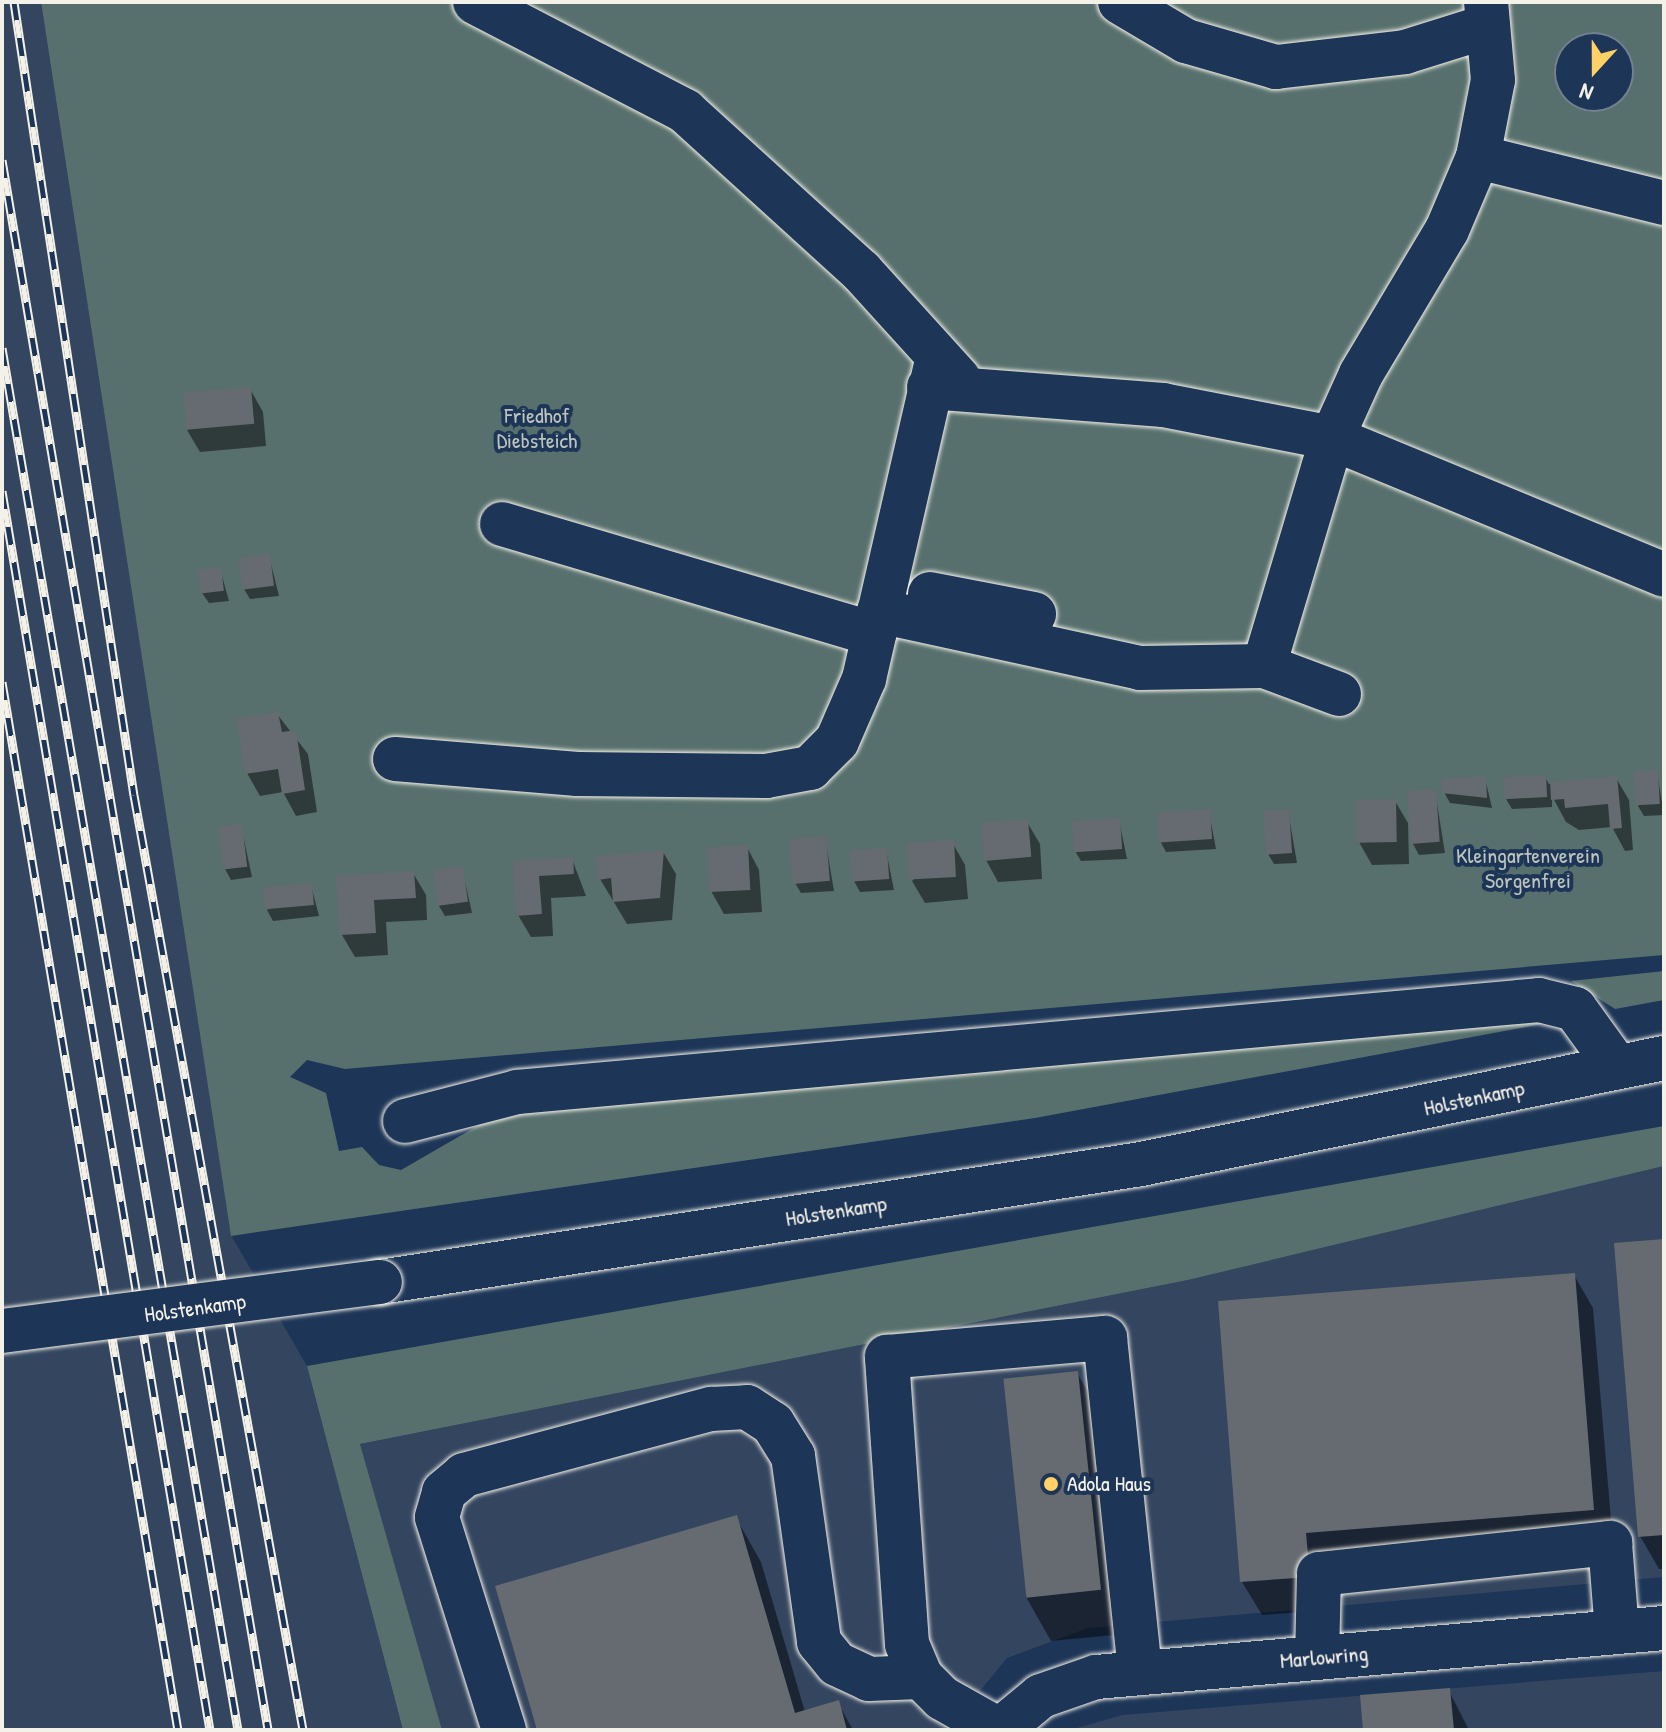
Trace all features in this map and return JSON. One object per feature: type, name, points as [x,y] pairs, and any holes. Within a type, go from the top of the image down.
[{"type":"main road","points":[[475,2],[685,111],[861,271],[943,376],[1021,399],[1163,405],[1332,438],[1664,575]]},
{"type":"main road","points":[[1120,2],[1186,41],[1276,67],[1405,52],[1487,14],[1493,80],[1478,157],[1447,230],[1361,374],[1332,438],[1264,666]]},
{"type":"main road","points":[[1478,157],[1664,203]]},
{"type":"main road","points":[[395,759],[577,774],[766,776],[810,768],[837,741],[879,610],[943,376]]},
{"type":"main road","points":[[502,524],[1140,668],[1264,666],[1339,694]]},
{"type":"main road","points":[[879,610],[1034,614]]},
{"type":"main road","points":[[405,1121],[517,1092],[1539,1000],[1575,1009],[1617,1067]]},
{"type":"main road","name":"Holstenkamp","points":[[2,1331],[380,1282],[1156,1161],[1664,1058]]},
{"type":"main road","points":[[1000,1730],[942,1698],[921,1677],[907,1644],[887,1357],[1105,1338],[1140,1673]]},
{"type":"main road","points":[[504,1730],[437,1517],[444,1492],[464,1475],[711,1409],[747,1407],[773,1424],[793,1456],[819,1642],[837,1664],[869,1679],[921,1677]]},
{"type":"main road","points":[[1317,1657],[1319,1574],[1610,1543],[1617,1632]]},
{"type":"main road","name":"Marlowring","points":[[1000,1730],[1058,1688],[1140,1673],[1664,1628]]},
{"type":"shaded area","points":[[2,2],[41,2],[231,1235],[307,1366],[403,1730],[2,1730]]},
{"type":"shaded area","points":[[1664,1166],[1664,1577],[1088,1628],[1007,1658],[948,1730],[442,1730],[360,1444],[1188,1280]]},
{"type":"shaded area","points":[[1664,1671],[1664,1730],[1070,1730],[1122,1715]]},
{"type":"green space","name":"Friedhof Diebsteich","points":[[41,2],[1664,2],[1664,955],[345,1069],[307,1060],[290,1077],[326,1093],[339,1151],[362,1147],[379,1165],[401,1170],[498,1114],[1545,1012],[1558,1021],[1035,1118],[231,1236]]},
{"type":"green space","points":[[1664,971],[1664,1000],[1615,1009],[1571,981]]},
{"type":"green space","points":[[1664,1126],[1664,1166],[1188,1280],[360,1444],[442,1730],[403,1730],[307,1366]]},
{"type":"building","points":[[251,387],[254,424],[186,430],[183,393]]},
{"type":"building","points":[[270,554],[274,586],[242,590],[238,558]]},
{"type":"building","points":[[221,567],[224,591],[201,594],[198,570]]},
{"type":"building","points":[[278,712],[282,732],[296,730],[305,790],[282,794],[278,769],[245,774],[236,718]]},
{"type":"building","points":[[1658,770],[1660,804],[1636,805],[1634,771]]},
{"type":"building","points":[[1546,775],[1547,797],[1504,799],[1503,777]]},
{"type":"building","points":[[1486,776],[1487,798],[1442,793],[1441,779]]},
{"type":"building","points":[[1617,776],[1622,828],[1610,829],[1608,804],[1565,808],[1564,799],[1551,800],[1550,782]]},
{"type":"building","points":[[1436,789],[1440,842],[1411,844],[1407,791]]},
{"type":"building","points":[[1396,799],[1397,842],[1357,843],[1356,800]]},
{"type":"building","points":[[1210,809],[1212,839],[1159,843],[1157,813]]},
{"type":"building","points":[[1289,809],[1292,853],[1266,855],[1263,811]]},
{"type":"building","points":[[1120,818],[1122,849],[1074,852],[1072,821]]},
{"type":"building","points":[[1028,819],[1031,857],[984,861],[981,823]]},
{"type":"building","points":[[242,824],[247,867],[223,870],[218,827]]},
{"type":"building","points":[[826,836],[830,881],[793,884],[789,839]]},
{"type":"building","points":[[954,840],[956,877],[909,879],[907,842]]},
{"type":"building","points":[[748,845],[750,890],[709,892],[707,847]]},
{"type":"building","points":[[887,848],[889,879],[852,882],[850,851]]},
{"type":"building","points":[[664,850],[660,898],[613,902],[611,878],[598,880],[596,856]]},
{"type":"building","points":[[573,857],[574,874],[539,876],[542,914],[516,916],[513,861]]},
{"type":"building","points":[[463,866],[468,902],[438,906],[433,870]]},
{"type":"building","points":[[414,871],[416,898],[374,900],[376,933],[340,935],[336,876]]},
{"type":"building","points":[[312,883],[314,905],[265,909],[263,887]]},
{"type":"building","points":[[1664,1239],[1664,1535],[1638,1537],[1614,1243]]},
{"type":"building","points":[[1575,1273],[1594,1510],[1306,1533],[1310,1577],[1240,1582],[1218,1301]]},
{"type":"building","name":"Adola Haus","points":[[1078,1371],[1101,1590],[1026,1598],[1003,1379]]},
{"type":"building","points":[[737,1515],[795,1713],[839,1700],[847,1730],[537,1730],[495,1586]]},
{"type":"building","points":[[1450,1688],[1454,1730],[1363,1730],[1360,1695]]},
{"type":"railway","points":[[14,2],[134,795],[303,1730]]},
{"type":"railway","points":[[2,160],[268,1730]]},
{"type":"railway","points":[[2,348],[238,1730]]},
{"type":"railway","points":[[2,491],[210,1730]]},
{"type":"railway","points":[[2,682],[178,1730]]},
{"type":"place","name":"Adola Haus","points":[[1051,1484]]},
{"type":"park label","name":"Kleingartenverein Sorgenfrei","points":[[1528,868]]}]
